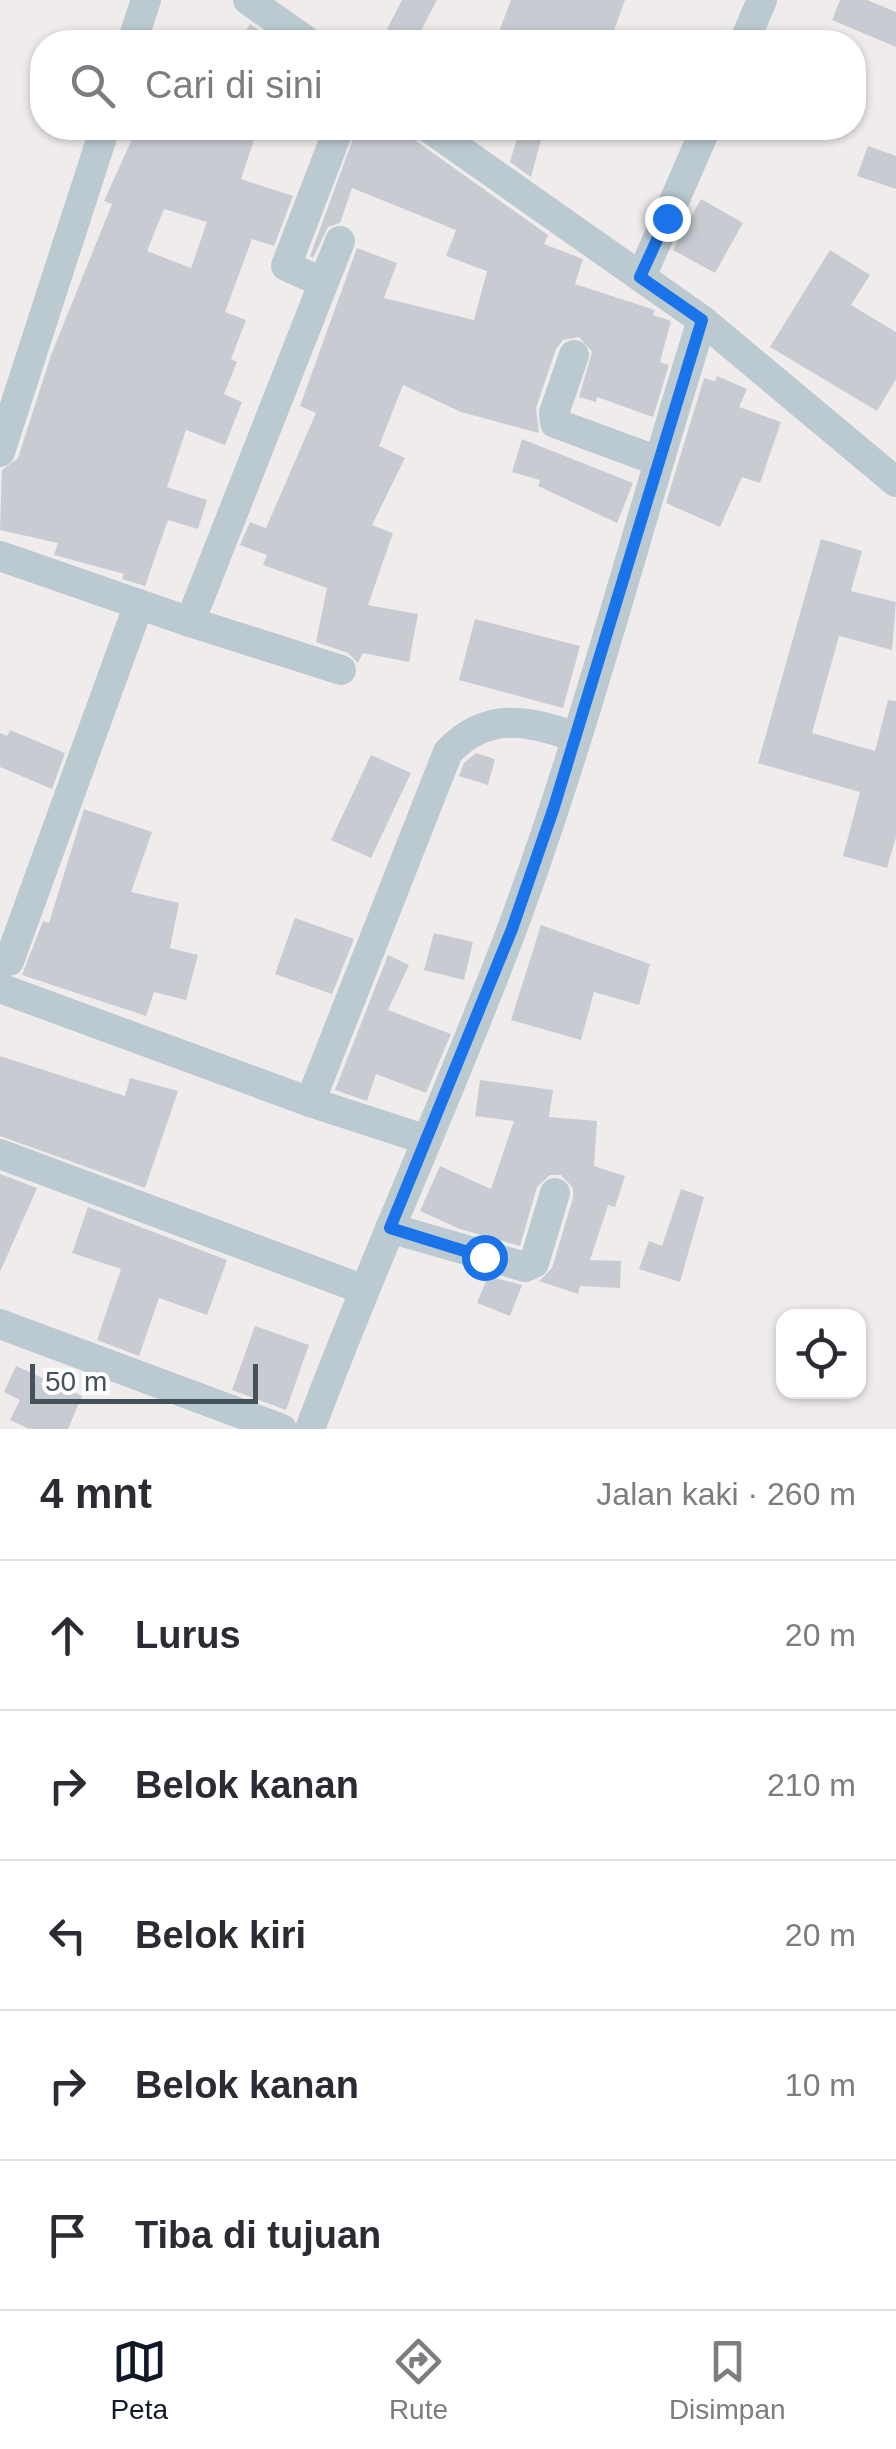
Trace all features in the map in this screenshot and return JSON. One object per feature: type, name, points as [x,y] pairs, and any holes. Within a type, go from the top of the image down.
[{"type":"street","points":[[136,30],[146,0]]},
{"type":"street","points":[[248,0],[291,30]]},
{"type":"street","points":[[749,30],[762,0]]},
{"type":"street","points":[[0,452],[101,140]]},
{"type":"street","points":[[322,282],[286,266],[334,140]]},
{"type":"street","points":[[445,140],[702,320],[896,482]]},
{"type":"street","points":[[640,277],[701,140]]},
{"type":"street","points":[[190,622],[340,241]]},
{"type":"street","points":[[310,1429],[362,1289],[512,929],[576,737],[702,320]]},
{"type":"street","points":[[574,354],[554,413],[555,423],[658,462]]},
{"type":"street","points":[[0,556],[341,670]]},
{"type":"street","points":[[139,604],[2,973],[310,1102],[427,1140]]},
{"type":"street","points":[[310,1102],[448,752],[463,737],[508,719],[576,737]]},
{"type":"street","points":[[0,1154],[362,1289]]},
{"type":"street","points":[[390,1228],[525,1266],[534,1262],[555,1194]]},
{"type":"street","points":[[0,1324],[282,1429]]},
{"type":"building","points":[[402,0],[437,0],[421,30],[387,29]]},
{"type":"building","points":[[511,0],[625,0],[614,30],[500,30]]},
{"type":"building","points":[[840,0],[867,0],[896,12],[896,47],[866,34],[866,30],[832,20]]},
{"type":"building","points":[[132,140],[254,140],[241,179],[293,196],[274,246],[252,239],[225,312],[246,320],[231,359],[237,362],[224,394],[242,402],[225,445],[186,430],[167,487],[207,500],[198,529],[168,520],[145,586],[122,579],[124,574],[54,555],[58,543],[0,530],[2,470],[18,458],[51,355],[112,204],[104,201]],"holes":[[[164,209],[207,222],[191,268],[147,251]]]},
{"type":"building","points":[[353,140],[415,140],[548,235],[544,244],[583,259],[575,284],[655,310],[653,315],[671,321],[660,362],[669,365],[653,417],[597,397],[596,402],[579,397],[592,352],[579,337],[563,340],[556,349],[536,408],[539,433],[461,412],[403,385],[379,446],[405,458],[372,525],[393,533],[368,605],[418,614],[409,662],[363,653],[358,663],[348,653],[316,642],[327,588],[263,565],[267,555],[240,545],[250,522],[266,528],[316,413],[300,406],[357,248],[397,263],[384,298],[474,320],[487,271],[446,256],[456,230],[352,188],[340,223],[328,227],[313,258],[310,256]]},
{"type":"building","points":[[516,140],[541,140],[531,177],[510,162]]},
{"type":"building","points":[[868,146],[896,156],[896,189],[857,176]]},
{"type":"building","points":[[701,199],[743,223],[715,273],[673,250]]},
{"type":"building","points":[[830,250],[870,275],[851,305],[896,332],[896,379],[877,411],[770,347]]},
{"type":"building","points":[[717,376],[747,389],[739,407],[781,422],[760,483],[742,477],[720,527],[666,503],[704,378],[715,381]]},
{"type":"building","points":[[522,439],[633,483],[617,523],[538,486],[540,480],[512,472]]},
{"type":"building","points":[[821,539],[862,551],[851,591],[896,602],[892,650],[839,636],[812,733],[875,751],[888,700],[896,701],[896,837],[887,868],[843,856],[860,792],[758,763]]},
{"type":"building","points":[[475,619],[580,646],[563,708],[459,680]]},
{"type":"building","points":[[10,730],[65,753],[52,789],[0,767],[0,733],[7,736]]},
{"type":"building","points":[[476,753],[495,759],[488,785],[459,776],[464,763]]},
{"type":"building","points":[[371,755],[411,773],[371,858],[331,840]]},
{"type":"building","points":[[84,809],[152,832],[131,892],[179,903],[170,948],[198,955],[186,1000],[154,992],[146,1016],[22,975],[43,921],[49,923]]},
{"type":"building","points":[[295,918],[354,939],[332,994],[275,974]]},
{"type":"building","points":[[541,925],[650,964],[639,1005],[594,992],[581,1040],[511,1020]]},
{"type":"building","points":[[434,933],[473,942],[464,980],[424,970]]},
{"type":"building","points":[[388,955],[409,965],[388,1010],[451,1034],[426,1093],[376,1074],[367,1101],[335,1090]]},
{"type":"building","points":[[0,1056],[125,1096],[130,1078],[178,1091],[145,1188],[0,1136]]},
{"type":"building","points":[[480,1080],[553,1090],[549,1117],[597,1121],[594,1166],[625,1176],[615,1207],[608,1205],[590,1260],[621,1261],[620,1288],[580,1286],[578,1294],[539,1281],[552,1268],[573,1198],[573,1188],[561,1175],[550,1175],[537,1187],[520,1246],[460,1229],[420,1211],[440,1166],[491,1189],[514,1121],[475,1116]]},
{"type":"building","points":[[0,1174],[37,1188],[0,1272]]},
{"type":"building","points":[[681,1189],[704,1197],[680,1282],[639,1269],[649,1241],[662,1246]]},
{"type":"building","points":[[88,1207],[227,1260],[207,1315],[159,1298],[139,1356],[97,1340],[121,1269],[72,1253]]},
{"type":"building","points":[[488,1276],[522,1285],[510,1316],[477,1303]]},
{"type":"building","points":[[255,1326],[309,1345],[286,1410],[232,1390]]},
{"type":"building","points":[[16,1366],[82,1396],[68,1429],[29,1429],[10,1420],[20,1400],[4,1392]]},
{"type":"route","points":[[484,1257],[390,1228],[512,929],[554,807],[702,320],[640,277],[667,218]]}]
